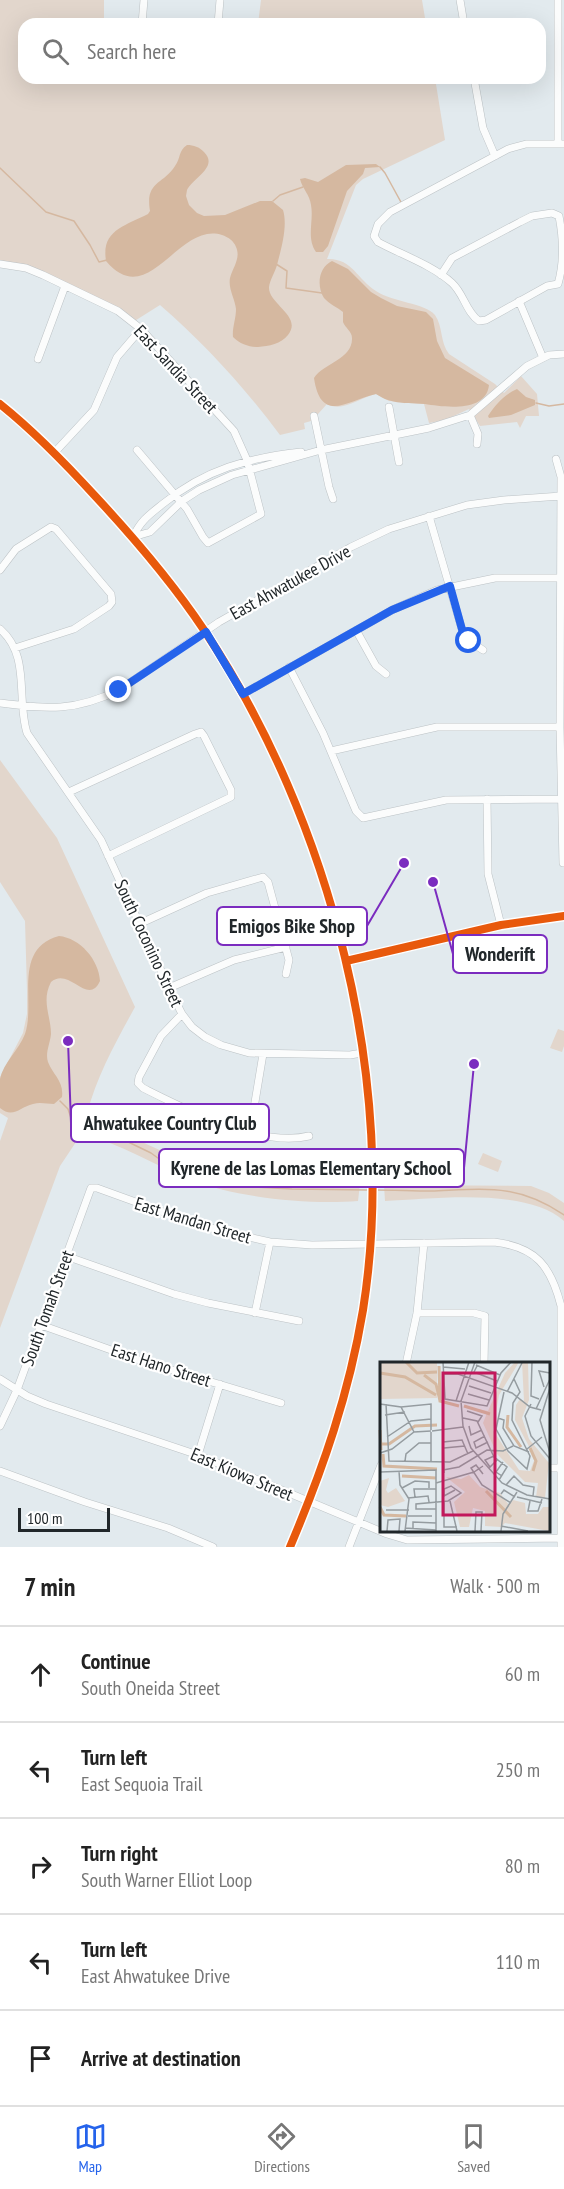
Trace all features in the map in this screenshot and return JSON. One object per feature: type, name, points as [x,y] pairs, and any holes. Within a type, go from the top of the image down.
[{"type":"main road","points":[[0,404],[54,452],[133,537],[177,591],[206,632],[243,694],[277,763],[305,828],[328,896],[346,962],[362,1053],[371,1179],[370,1244],[363,1308],[352,1364],[330,1446],[290,1547]]},
{"type":"main road","points":[[346,962],[501,925],[564,916]]},
{"type":"street","points":[[142,18],[144,0]]},
{"type":"street","points":[[218,18],[220,0]]},
{"type":"street","points":[[460,0],[463,18]]},
{"type":"street","points":[[441,275],[452,258],[532,216],[552,213],[559,216],[561,226],[561,273],[558,284],[547,286],[486,320],[478,321],[472,316],[462,293],[441,275],[378,242],[374,236],[378,224],[390,212],[508,149],[526,144],[561,144],[558,0]]},
{"type":"street","points":[[475,84],[483,128],[495,156]]},
{"type":"street","name":"East Sandia Street","points":[[0,264],[26,268],[118,311],[141,329],[234,431],[248,460],[261,514],[208,543],[179,498]]},
{"type":"street","points":[[38,359],[65,286]]},
{"type":"street","points":[[519,301],[543,358]]},
{"type":"street","points":[[54,452],[94,410],[117,357],[141,329]]},
{"type":"street","points":[[133,537],[150,532],[179,498],[218,481],[321,450],[437,426],[473,413],[527,366],[543,358],[564,354]]},
{"type":"street","points":[[389,407],[399,462]]},
{"type":"street","points":[[473,413],[478,434],[477,444]]},
{"type":"street","points":[[314,416],[333,499]]},
{"type":"street","points":[[137,450],[179,498]]},
{"type":"street","points":[[133,537],[141,521],[179,498],[213,472],[248,460],[321,450]]},
{"type":"street","points":[[556,459],[561,477],[563,578],[560,727],[563,863]]},
{"type":"street","name":"East Ahwatukee Drive","points":[[0,702],[46,708],[68,707],[103,698],[119,690],[259,598],[351,547],[389,529],[467,505],[561,496]]},
{"type":"street","points":[[429,516],[463,633],[469,641],[483,650]]},
{"type":"street","points":[[0,570],[16,549],[51,527],[56,529],[111,594],[112,602],[74,629],[15,648],[0,629]]},
{"type":"street","points":[[243,694],[407,603],[450,586],[495,578],[563,578]]},
{"type":"street","points":[[356,630],[376,666],[386,675]]},
{"type":"street","name":"South Coconino Street","points":[[15,648],[21,672],[22,718],[27,733],[91,824],[169,988],[182,1014],[192,1026],[206,1037],[237,1051],[263,1054],[350,1055],[362,1053]]},
{"type":"street","points":[[289,667],[331,751],[356,811],[363,818],[433,801],[562,799]]},
{"type":"street","points":[[331,751],[437,727],[560,727]]},
{"type":"street","points":[[69,792],[201,732],[231,790],[231,797],[108,856]]},
{"type":"street","points":[[487,799],[488,874],[501,925]]},
{"type":"street","points":[[139,924],[207,893],[263,877],[268,882],[286,946],[289,960],[286,974]]},
{"type":"street","points":[[169,988],[234,960],[286,946]]},
{"type":"street","points":[[182,1014],[161,1036],[144,1067],[138,1083],[143,1088],[189,1112],[250,1132],[297,1139],[309,1136]]},
{"type":"street","points":[[250,1132],[263,1054]]},
{"type":"street","name":"East Mandan Street","points":[[91,1188],[97,1188],[202,1226],[270,1242],[312,1245],[494,1242],[512,1244],[532,1253],[547,1268],[556,1285],[561,1306],[561,1547]]},
{"type":"street","name":"South Tomah Street","points":[[0,1426],[17,1390],[91,1188]]},
{"type":"street","points":[[255,1313],[270,1242]]},
{"type":"street","points":[[406,1362],[417,1313],[424,1243]]},
{"type":"street","points":[[66,1256],[174,1294],[299,1321]]},
{"type":"street","points":[[417,1313],[474,1313],[485,1316],[484,1362]]},
{"type":"street","name":"East Hano Street","points":[[41,1325],[142,1361],[281,1402]]},
{"type":"street","name":"East Kiowa Street","points":[[0,1379],[17,1390],[76,1414],[198,1455],[309,1503],[380,1530]]},
{"type":"street","points":[[198,1455],[220,1384]]},
{"type":"street","points":[[349,1547],[380,1468]]},
{"type":"street","points":[[549,1468],[561,1468]]},
{"type":"street","points":[[0,1471],[85,1502],[168,1528],[213,1547]]},
{"type":"street","name":"East Kiowa Street","points":[[384,1532],[407,1540],[561,1538]]},
{"type":"shaded area","points":[[0,0],[104,0],[104,18],[18,18],[18,84],[436,84],[445,140],[363,179],[356,185],[327,259],[343,262],[369,286],[383,295],[430,311],[438,319],[444,345],[449,354],[495,384],[504,393],[521,376],[537,394],[539,416],[526,416],[520,428],[517,422],[480,426],[469,409],[445,420],[429,423],[424,404],[389,401],[376,394],[345,406],[327,404],[318,414],[310,416],[311,421],[304,423],[305,429],[280,435],[223,367],[160,305],[133,322],[43,275],[0,264]]},
{"type":"shaded area","points":[[261,0],[422,0],[425,18],[259,18]]},
{"type":"shaded area","points":[[187,145],[204,152],[209,163],[187,190],[189,205],[197,213],[204,216],[225,215],[260,201],[272,201],[283,210],[285,223],[283,238],[269,287],[270,293],[288,316],[291,328],[288,335],[278,342],[255,347],[248,346],[233,337],[236,309],[230,278],[238,255],[232,241],[222,235],[206,234],[191,240],[164,262],[136,276],[122,274],[106,261],[105,251],[111,236],[116,230],[148,214],[150,194],[156,184],[177,163],[182,150]]},
{"type":"shaded area","points":[[376,164],[380,167],[365,168],[363,174],[347,191],[328,246],[323,252],[316,252],[311,241],[310,201],[300,179],[305,178],[318,182],[346,165]]},
{"type":"shaded area","points":[[332,261],[348,269],[371,292],[381,298],[397,306],[426,312],[433,319],[437,341],[445,358],[489,385],[486,394],[472,404],[453,407],[397,402],[386,400],[376,394],[337,406],[323,401],[314,378],[348,351],[352,338],[343,322],[343,312],[324,298],[320,288],[320,277],[324,267]]},
{"type":"shaded area","points":[[517,389],[526,397],[535,400],[535,405],[511,415],[489,418],[488,416],[501,400]]},
{"type":"shaded area","points":[[0,760],[57,838],[135,1007],[102,1072],[87,1114],[185,1160],[253,1181],[289,1186],[324,1187],[360,1184],[358,1201],[296,1201],[230,1191],[191,1180],[124,1149],[82,1133],[60,1166],[0,1328],[0,1141],[8,1118],[0,1113],[0,1077],[23,1033],[27,1014],[27,991],[25,921],[0,882]]},
{"type":"shaded area","points":[[59,936],[74,941],[87,951],[96,965],[100,981],[95,988],[90,990],[65,979],[58,978],[51,982],[47,996],[51,1034],[47,1059],[60,1082],[62,1097],[54,1104],[36,1103],[13,1112],[5,1111],[0,1108],[0,1079],[4,1067],[25,1034],[28,1021],[30,964],[35,952],[44,943]]},
{"type":"shaded area","points":[[558,1029],[564,1031],[562,1052],[550,1048]]},
{"type":"shaded area","points":[[483,1153],[502,1161],[498,1172],[478,1164]]},
{"type":"shaded area","points":[[384,1185],[531,1186],[549,1193],[564,1203],[564,1221],[548,1210],[504,1199],[453,1197],[385,1201]]},
{"type":"waterway","points":[[380,167],[402,204]]},
{"type":"waterway","points":[[0,168],[46,212],[74,221],[99,262],[107,260]]},
{"type":"waterway","points":[[273,201],[280,195],[303,187]]},
{"type":"waterway","points":[[276,264],[287,271],[286,288],[322,293]]},
{"type":"waterway","points":[[536,403],[549,406],[564,404]]},
{"type":"waterway","points":[[60,1101],[68,1109],[72,1121],[120,1138],[162,1161],[235,1186],[368,1190]]},
{"type":"waterway","points":[[376,1190],[500,1190],[531,1197],[564,1215]]},
{"type":"cycle path","points":[[0,404],[50,449],[111,513],[166,578],[204,630],[249,704],[287,784],[320,869],[345,956],[362,1045],[371,1135],[372,1223],[363,1310],[350,1372],[334,1431],[290,1547]]},
{"type":"cycle path","points":[[346,961],[501,925],[564,916]]},
{"type":"place","name":"Emigos Bike Shop","points":[[404,863]]},
{"type":"place","name":"Wonderift","points":[[433,882]]},
{"type":"place","name":"Ahwatukee Country Club","points":[[68,1041]]},
{"type":"place","name":"Kyrene de las Lomas Elementary School","points":[[474,1064]]},
{"type":"route","points":[[119,690],[206,632],[243,694],[392,610],[450,586],[463,633],[469,641]]}]
